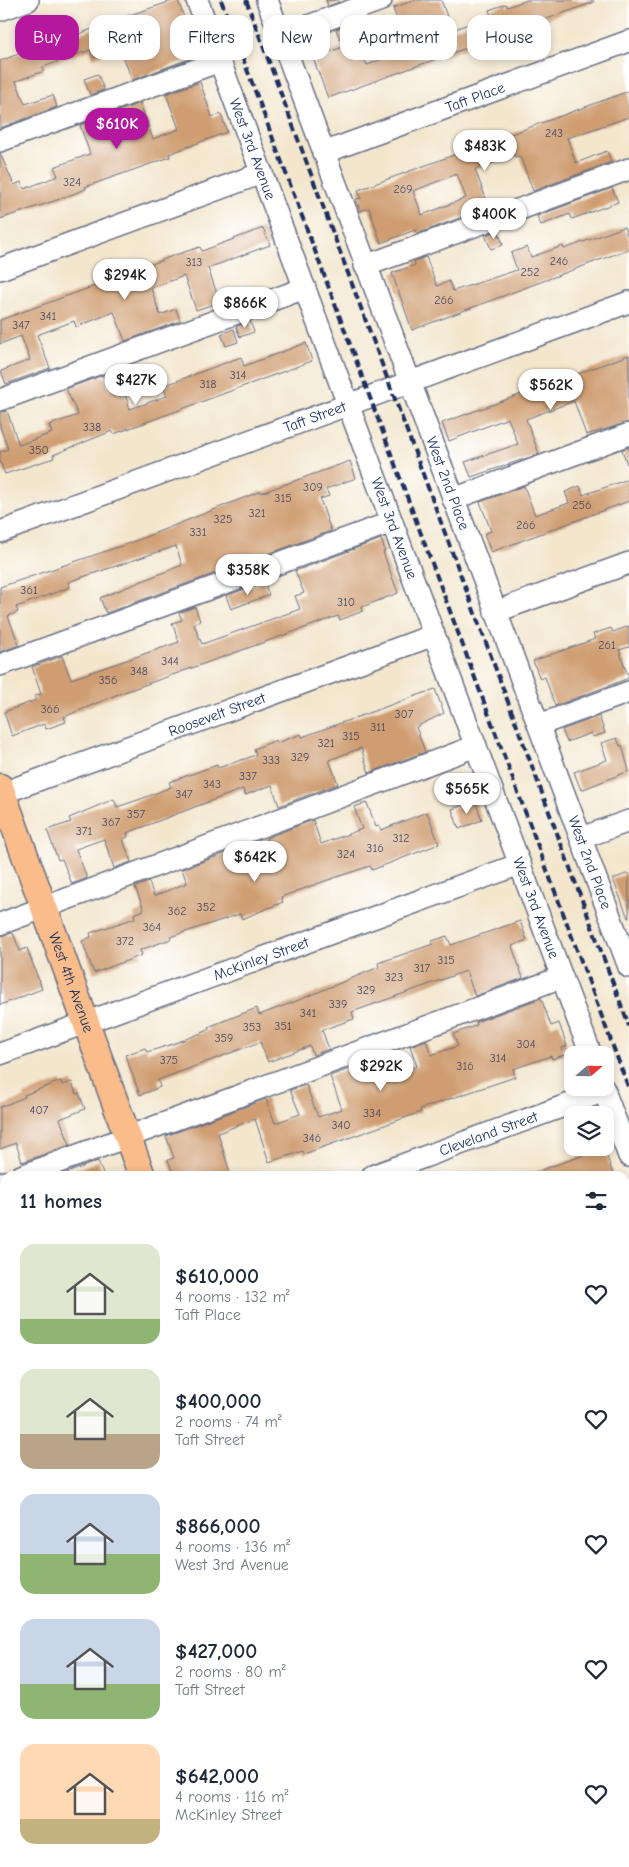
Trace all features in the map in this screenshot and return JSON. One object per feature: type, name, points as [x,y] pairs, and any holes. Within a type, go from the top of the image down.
[{"type":"main road","name":"West 4th Avenue","points":[[1,791],[140,1171]]},
{"type":"street","points":[[0,10],[28,0]]},
{"type":"street","name":"West 3rd Avenue","points":[[197,0],[203,15]]},
{"type":"street","name":"West 2nd Place","points":[[267,0],[272,15]]},
{"type":"street","points":[[330,18],[381,0]]},
{"type":"street","name":"Taft Place","points":[[323,153],[629,41]]},
{"type":"street","points":[[0,141],[220,60]]},
{"type":"street","name":"West 3rd Avenue","points":[[220,60],[589,1046]]},
{"type":"street","name":"West 2nd Place","points":[[289,60],[495,612],[627,958]]},
{"type":"street","points":[[365,266],[629,169]]},
{"type":"street","points":[[0,269],[262,173]]},
{"type":"street","points":[[0,400],[305,288]]},
{"type":"street","name":"Taft Street","points":[[0,532],[629,302]]},
{"type":"street","points":[[453,499],[629,434]]},
{"type":"street","points":[[0,665],[392,522]]},
{"type":"street","points":[[495,612],[629,563]]},
{"type":"street","name":"Roosevelt Street","points":[[1,791],[434,635]]},
{"type":"street","points":[[539,725],[629,692]]},
{"type":"street","points":[[0,924],[476,746]]},
{"type":"street","points":[[581,838],[629,820]]},
{"type":"street","name":"McKinley Street","points":[[0,1054],[520,864]]},
{"type":"street","points":[[34,1171],[562,977]]},
{"type":"street","name":"Cleveland Street","points":[[385,1171],[585,1096]]},
{"type":"street","points":[[607,1096],[629,1156]]},
{"type":"building","points":[[178,0],[183,15],[170,15],[170,60],[186,60],[132,80],[124,60],[160,60],[160,15],[130,15]]},
{"type":"building","points":[[326,0],[338,0],[339,2],[328,6]]},
{"type":"building","points":[[415,0],[441,0],[446,15],[395,15],[393,8]]},
{"type":"building","points":[[527,0],[593,0],[594,2],[551,18],[551,15],[491,15],[489,10],[506,4],[507,7]]},
{"type":"building","points":[[467,25],[467,48],[457,51],[457,28]]},
{"type":"building","points":[[340,28],[340,39],[336,29]]},
{"type":"building","points":[[89,30],[89,50],[79,54],[79,34]]},
{"type":"building","points":[[340,48],[340,60],[365,60],[367,65],[380,60],[433,60],[328,98],[314,60],[330,60],[330,52]]},
{"type":"building","points":[[15,55],[15,60],[62,60],[43,67],[44,71],[16,81],[25,104],[53,95],[57,107],[0,128],[0,61]]},
{"type":"building","points":[[98,74],[104,90],[90,95],[84,79]]},
{"type":"building","points":[[200,82],[212,117],[221,114],[227,132],[169,154],[170,157],[85,187],[86,189],[60,199],[0,219],[0,153],[14,185],[21,182],[24,189],[58,176],[54,167],[90,154],[80,125],[140,103],[153,139],[179,129],[166,94]]},
{"type":"building","points":[[629,91],[629,117],[567,138],[576,163],[607,151],[611,162],[533,191],[520,156],[515,157],[514,155],[475,169],[489,207],[417,234],[415,230],[381,243],[369,208],[360,211],[356,199],[361,198],[358,190]],"holes":[[[457,174],[466,198],[422,215],[413,191]]]},
{"type":"building","points":[[612,188],[618,202],[572,219],[570,214],[541,225],[537,216]]},
{"type":"building","points":[[624,227],[629,239],[629,249],[412,330],[392,273],[415,265],[414,261],[426,257],[437,286],[449,281],[453,291],[517,270],[511,253],[527,247],[531,257],[563,246],[564,249]]},
{"type":"building","points":[[263,228],[270,245],[208,268],[220,302],[196,310],[184,276],[151,288],[160,315],[176,309],[180,321],[125,341],[114,312],[76,327],[74,321],[37,335],[50,368],[6,384],[1,371],[30,360],[21,336],[0,344],[0,320],[128,274],[172,256],[200,247],[202,251]]},
{"type":"building","points":[[498,231],[503,245],[491,249],[485,235]]},
{"type":"building","points":[[250,321],[254,332],[240,337],[236,327]]},
{"type":"building","points":[[234,329],[238,342],[226,346],[221,334]]},
{"type":"building","points":[[306,343],[312,361],[114,434],[112,431],[53,455],[54,458],[5,474],[0,461],[0,452],[8,449],[0,427],[0,412],[7,411],[19,445],[52,433],[49,425],[78,415],[66,389],[103,375],[109,391],[122,386],[130,409],[167,396],[163,386],[241,357],[244,366]]},
{"type":"building","points":[[629,355],[629,422],[586,435],[574,401],[526,419],[539,454],[471,477],[465,462],[518,444],[508,418],[449,441],[442,423]]},
{"type":"building","points":[[629,447],[629,464],[627,464],[622,450]]},
{"type":"building","points":[[350,461],[356,478],[326,489],[329,496],[320,499],[331,531],[106,613],[100,598],[182,565],[176,546],[68,582],[70,587],[16,607],[18,612],[8,616],[19,645],[0,652],[0,587],[130,543],[261,491],[261,493]]},
{"type":"building","points":[[629,479],[629,501],[491,552],[484,534],[491,531],[480,502],[524,486],[535,515],[569,503],[565,492],[580,486],[583,495]]},
{"type":"building","points":[[381,539],[385,551],[383,552],[398,593],[362,607],[363,611],[340,620],[338,616],[116,695],[64,717],[66,722],[46,729],[44,724],[12,736],[4,712],[36,700],[34,696],[41,694],[32,667],[62,656],[71,679],[179,642],[172,623],[182,620],[179,613],[195,607],[200,621],[194,624],[202,644],[300,609],[295,596],[304,593],[295,571]]},
{"type":"building","points":[[264,582],[269,595],[231,609],[226,596]]},
{"type":"building","points":[[629,626],[629,647],[619,650],[629,678],[555,706],[545,677],[540,679],[533,661],[595,639],[593,634],[611,628],[613,632]]},
{"type":"building","points":[[435,689],[444,713],[416,727],[425,752],[369,773],[361,748],[329,760],[338,784],[279,806],[272,785],[245,795],[243,789],[208,802],[127,833],[128,837],[123,839],[131,862],[114,868],[104,839],[76,849],[87,878],[72,884],[62,859],[58,860],[47,830],[71,822],[69,818],[114,799],[117,807],[141,799],[171,787],[169,782],[217,765],[218,768],[256,755],[254,749],[276,740],[277,743],[301,734],[302,737]]},
{"type":"building","points":[[599,716],[605,733],[593,737],[591,733],[567,742],[562,730]]},
{"type":"building","points":[[617,738],[620,746],[622,745],[629,771],[581,790],[574,772],[607,760],[601,743]]},
{"type":"building","points":[[475,801],[482,820],[459,829],[452,809]]},
{"type":"building","points":[[367,803],[376,827],[379,826],[381,830],[427,812],[439,844],[372,870],[370,866],[281,897],[283,902],[242,919],[240,914],[170,937],[171,939],[140,950],[142,955],[94,973],[82,941],[91,937],[90,933],[135,918],[134,914],[144,910],[135,887],[149,882],[154,896],[187,883],[182,869],[232,851],[238,870],[273,858],[266,838],[313,820],[321,844],[362,829],[354,807]]},
{"type":"building","points":[[629,873],[629,918],[628,918],[613,879]]},
{"type":"building","points":[[520,921],[527,940],[512,946],[523,978],[475,996],[466,971],[352,1012],[354,1019],[322,1030],[329,1049],[313,1055],[310,1046],[268,1062],[260,1042],[158,1080],[160,1087],[140,1095],[125,1055],[145,1048],[147,1052],[173,1044],[209,1030],[208,1027],[257,1008],[259,1015],[379,967],[378,963],[433,944],[432,941],[447,936],[451,945]]},
{"type":"building","points":[[13,933],[20,951],[27,948],[42,989],[0,1005],[0,936]]},
{"type":"building","points":[[541,998],[551,1026],[559,1023],[567,1046],[562,1048],[564,1055],[552,1059],[551,1056],[513,1069],[515,1077],[420,1109],[421,1112],[304,1154],[303,1151],[269,1162],[255,1119],[218,1133],[229,1171],[172,1171],[168,1160],[174,1158],[166,1136],[266,1099],[275,1123],[300,1114],[290,1090],[306,1085],[318,1117],[342,1109],[330,1076],[387,1055],[394,1074],[417,1066],[410,1046],[426,1040],[431,1055],[458,1046],[453,1034],[477,1025],[476,1022]]},
{"type":"building","points":[[61,1081],[62,1085],[72,1082],[76,1094],[79,1093],[85,1109],[60,1119],[70,1145],[22,1162],[16,1143],[0,1149],[0,1107],[25,1097],[24,1095]]},
{"type":"building","points":[[581,1156],[607,1156],[612,1171],[539,1171]]},
{"type":"building","points":[[98,1161],[102,1171],[72,1171]]},
{"type":"railway","points":[[221,0],[629,1089]]},
{"type":"railway","points":[[246,0],[629,1026]]}]
